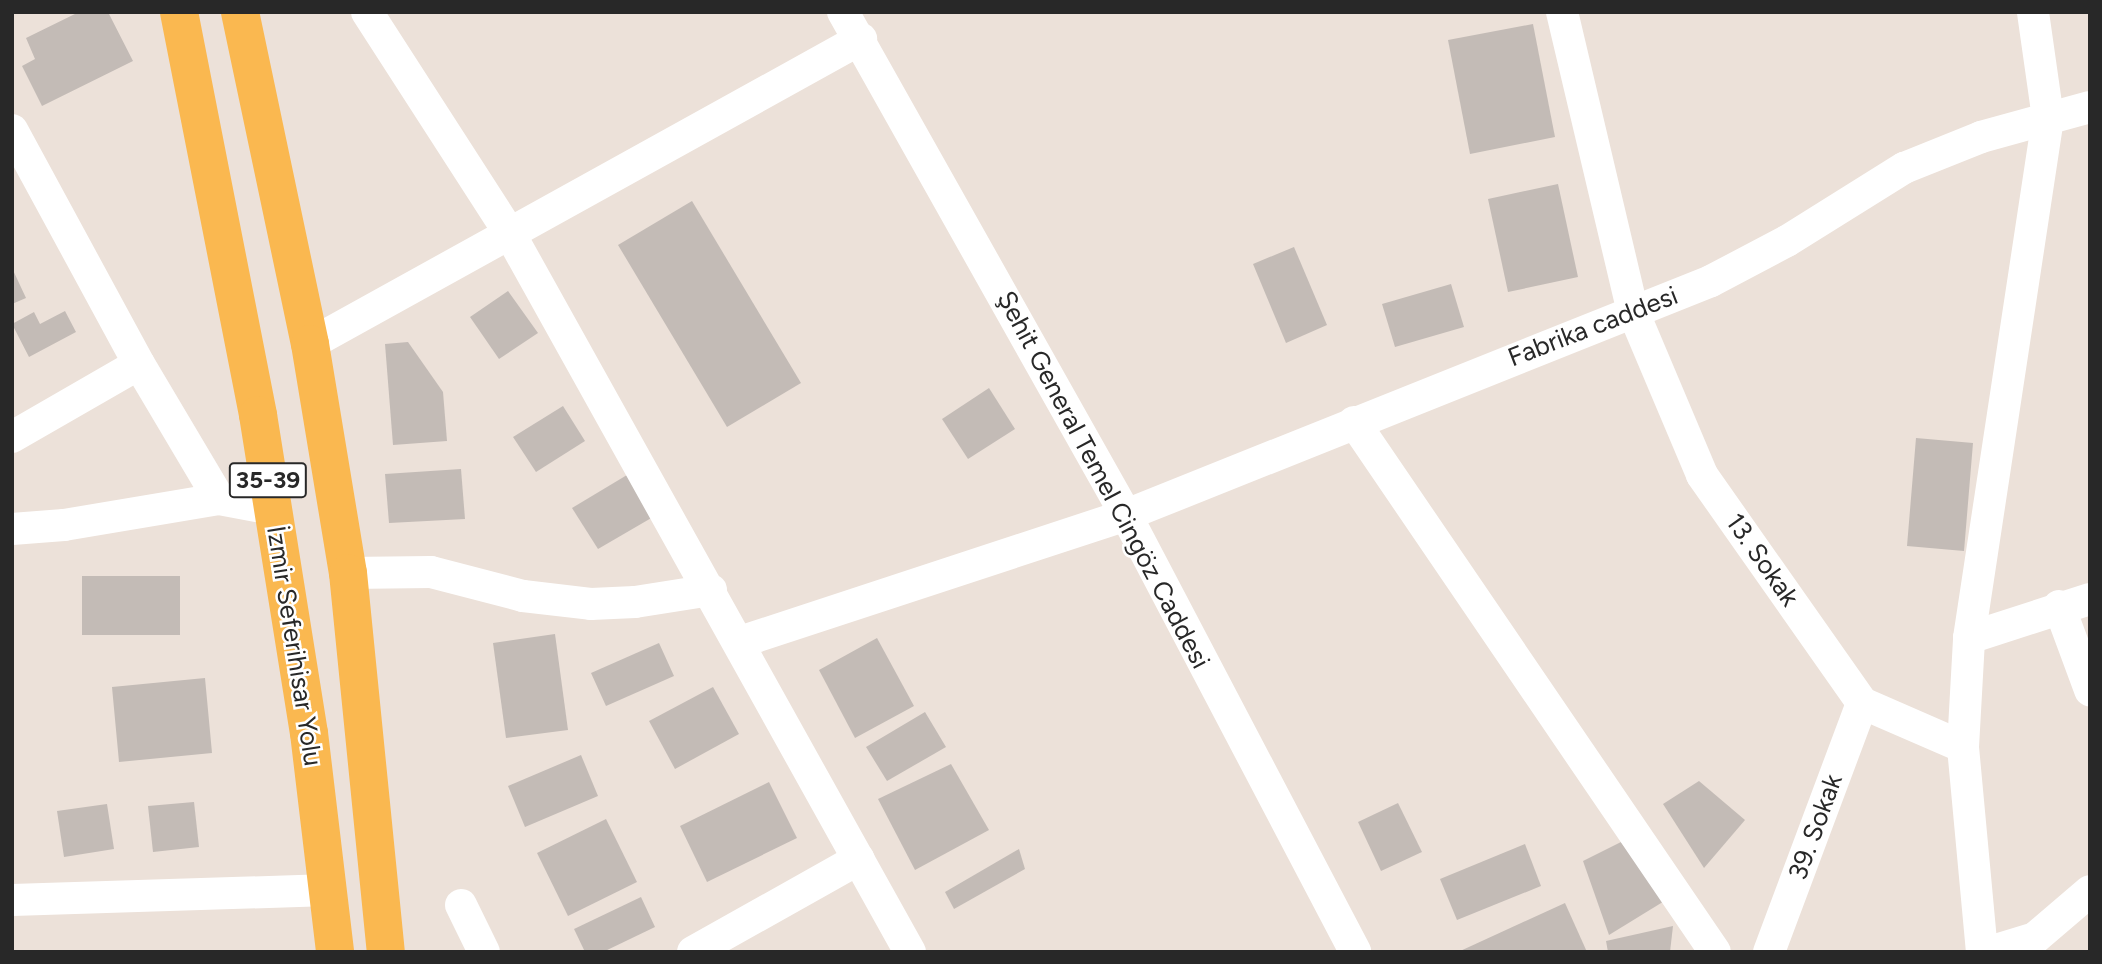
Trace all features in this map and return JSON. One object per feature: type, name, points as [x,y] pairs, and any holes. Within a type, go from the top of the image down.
[{"type":"main road","name":"İzmir Seferihisar Yolu","points":[[179,12],[273,509],[329,890],[335,952]]},
{"type":"main road","name":"İzmir Seferihisar Yolu","points":[[240,12],[310,344],[348,573],[386,952]]},
{"type":"street","points":[[367,12],[510,234],[740,642],[910,952]]},
{"type":"street","name":"Şehit General Temel Cingöz Caddesi","points":[[844,12],[1126,515],[1355,952]]},
{"type":"street","name":"13. Sokak","points":[[1562,12],[1632,309],[1702,475],[1862,702]]},
{"type":"street","points":[[1982,952],[1963,747],[1969,638],[2048,118],[2033,12]]},
{"type":"street","points":[[310,344],[861,39]]},
{"type":"street","name":"Fabrika caddesi","points":[[740,642],[1126,515],[1632,309],[1711,281],[1787,241],[1904,168],[1981,137],[2090,107]]},
{"type":"street","points":[[12,130],[139,364],[219,499]]},
{"type":"street","points":[[12,437],[139,364]]},
{"type":"street","points":[[1354,422],[1716,952]]},
{"type":"street","points":[[12,529],[64,526],[219,499],[273,509]]},
{"type":"street","points":[[348,573],[431,572],[523,596],[592,604],[635,603],[711,590]]},
{"type":"street","points":[[1969,638],[2059,606],[2090,599]]},
{"type":"street","points":[[2059,606],[2090,690]]},
{"type":"street","points":[[1862,702],[1963,747]]},
{"type":"street","name":"39. Sokak","points":[[1769,952],[1862,702]]},
{"type":"street","points":[[693,952],[859,859]]},
{"type":"street","points":[[12,900],[329,890]]},
{"type":"street","points":[[1989,952],[2035,938],[2090,891]]},
{"type":"street","points":[[461,905],[484,952]]},
{"type":"building","points":[[79,12],[108,12],[133,61],[42,106],[22,66],[35,59],[26,38]]},
{"type":"building","points":[[1533,24],[1555,137],[1470,154],[1448,40]]},
{"type":"building","points":[[1558,184],[1578,277],[1508,292],[1488,199]]},
{"type":"building","points":[[692,201],[801,383],[727,427],[618,245]]},
{"type":"building","points":[[1294,247],[1327,325],[1286,343],[1253,264]]},
{"type":"building","points":[[12,268],[26,298],[12,304]]},
{"type":"building","points":[[1451,284],[1464,327],[1395,347],[1382,304]]},
{"type":"building","points":[[508,291],[538,333],[499,359],[470,317]]},
{"type":"building","points":[[65,311],[76,332],[29,357],[12,324],[34,312],[40,324]]},
{"type":"building","points":[[408,342],[443,392],[447,441],[393,445],[385,344]]},
{"type":"building","points":[[989,388],[1015,429],[968,459],[942,419]]},
{"type":"building","points":[[563,406],[585,441],[536,472],[513,437]]},
{"type":"building","points":[[1916,438],[1973,443],[1964,551],[1907,546]]},
{"type":"building","points":[[461,469],[465,519],[389,523],[385,474]]},
{"type":"building","points":[[627,475],[653,517],[598,549],[572,508]]},
{"type":"building","points":[[82,576],[180,576],[180,635],[82,635]]},
{"type":"building","points":[[555,634],[568,730],[506,738],[493,643]]},
{"type":"building","points":[[877,638],[914,706],[855,738],[819,670]]},
{"type":"building","points":[[659,643],[674,676],[606,706],[591,673]]},
{"type":"building","points":[[205,678],[212,753],[119,762],[112,687]]},
{"type":"building","points":[[713,687],[739,734],[675,769],[649,721]]},
{"type":"building","points":[[925,712],[946,747],[887,781],[866,747]]},
{"type":"building","points":[[581,755],[598,796],[525,827],[508,786]]},
{"type":"building","points":[[951,764],[989,830],[915,870],[878,799]]},
{"type":"building","points":[[1699,781],[1745,820],[1704,868],[1663,804]]},
{"type":"building","points":[[769,782],[797,838],[707,882],[680,826]]},
{"type":"building","points":[[194,802],[199,847],[153,852],[148,806]]},
{"type":"building","points":[[1398,803],[1422,852],[1381,871],[1358,822]]},
{"type":"building","points":[[107,804],[114,849],[64,857],[57,811]]},
{"type":"building","points":[[606,819],[637,882],[568,916],[537,853]]},
{"type":"building","points":[[1621,842],[1666,900],[1609,935],[1583,861]]},
{"type":"building","points":[[1525,844],[1541,886],[1457,920],[1440,879]]},
{"type":"building","points":[[1019,849],[1025,869],[954,909],[945,892]]},
{"type":"building","points":[[641,897],[655,927],[603,952],[585,952],[574,929]]},
{"type":"building","points":[[1565,903],[1587,952],[1458,952]]},
{"type":"building","points":[[1673,926],[1670,952],[1608,952],[1606,941]]}]
